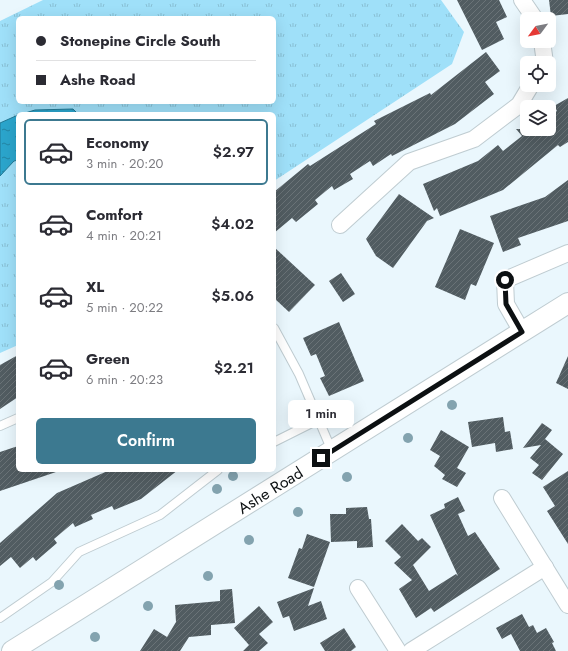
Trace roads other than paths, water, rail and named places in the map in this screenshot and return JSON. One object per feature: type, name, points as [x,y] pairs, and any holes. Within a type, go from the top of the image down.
[{"type":"street","points":[[522,0],[530,12]]},
{"type":"street","points":[[340,225],[409,162],[474,139],[519,105],[527,92]]},
{"type":"street","points":[[522,332],[506,304],[505,280],[568,253]]},
{"type":"street","name":"Ashe Road","points":[[12,651],[568,303]]},
{"type":"street","points":[[502,498],[568,605]]},
{"type":"street","points":[[411,651],[545,567]]},
{"type":"street","points":[[358,588],[398,651]]},
{"type":"lane","points":[[276,332],[300,374],[332,451]]},
{"type":"lane","points":[[0,426],[16,419]]},
{"type":"lane","points":[[276,441],[318,420]]},
{"type":"lane","points":[[0,618],[52,582],[79,552],[160,515],[215,472]]},
{"type":"water","points":[[73,109],[76,112],[28,112],[35,110]]},
{"type":"water","points":[[16,116],[16,160],[0,176],[0,123]]}]
